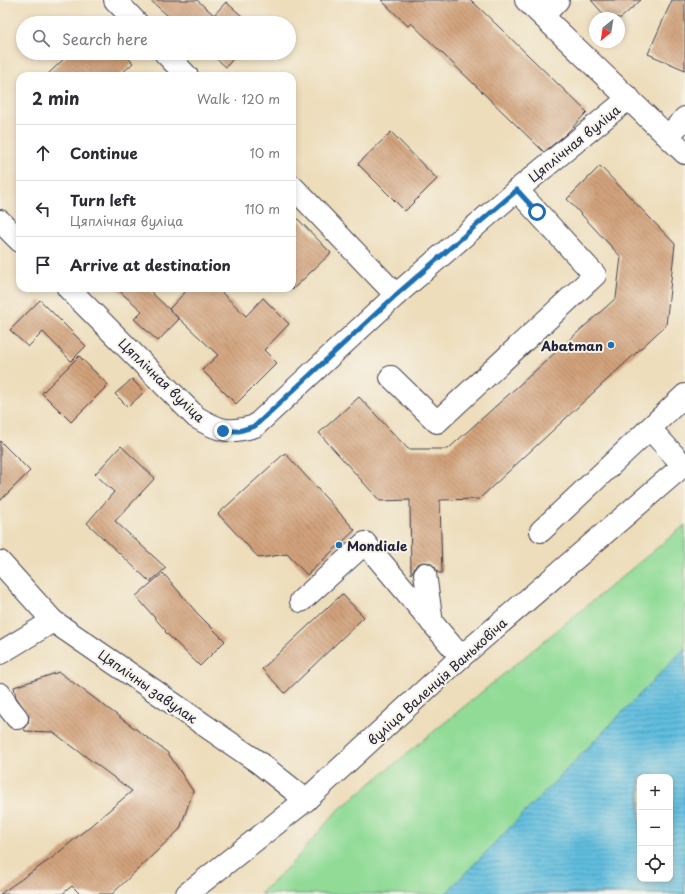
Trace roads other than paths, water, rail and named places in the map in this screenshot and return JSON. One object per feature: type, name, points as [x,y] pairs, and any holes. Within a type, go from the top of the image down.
[{"type":"street","points":[[115,0],[130,16]]},
{"type":"street","points":[[526,0],[685,153]]},
{"type":"street","points":[[543,16],[558,0]]},
{"type":"street","points":[[172,60],[183,72]]},
{"type":"street","name":"Цяплічная вуліца","points":[[72,292],[196,416],[211,426],[223,431],[239,431],[255,426],[396,295],[517,190],[629,98]]},
{"type":"street","points":[[668,136],[685,118]]},
{"type":"street","points":[[296,190],[396,295]]},
{"type":"street","points":[[391,377],[437,422],[595,276],[517,190]]},
{"type":"street","points":[[0,221],[16,237]]},
{"type":"street","points":[[541,531],[685,395]]},
{"type":"street","points":[[650,429],[684,465]]},
{"type":"street","name":"вуліца Валенція Ваньковіча","points":[[187,894],[306,800],[461,657],[684,465]]},
{"type":"street","points":[[302,601],[365,543],[461,657]]},
{"type":"street","name":"Цяплічны завулак","points":[[0,562],[53,621],[258,762],[306,800]]},
{"type":"street","points":[[425,574],[432,623]]},
{"type":"street","points":[[0,653],[53,621]]},
{"type":"street","points":[[0,694],[17,718]]},
{"type":"water","points":[[685,648],[685,894],[445,894]]},
{"type":"place","name":"Abatman","points":[[611,345]]},
{"type":"place","name":"Mondiale","points":[[339,545]]}]
